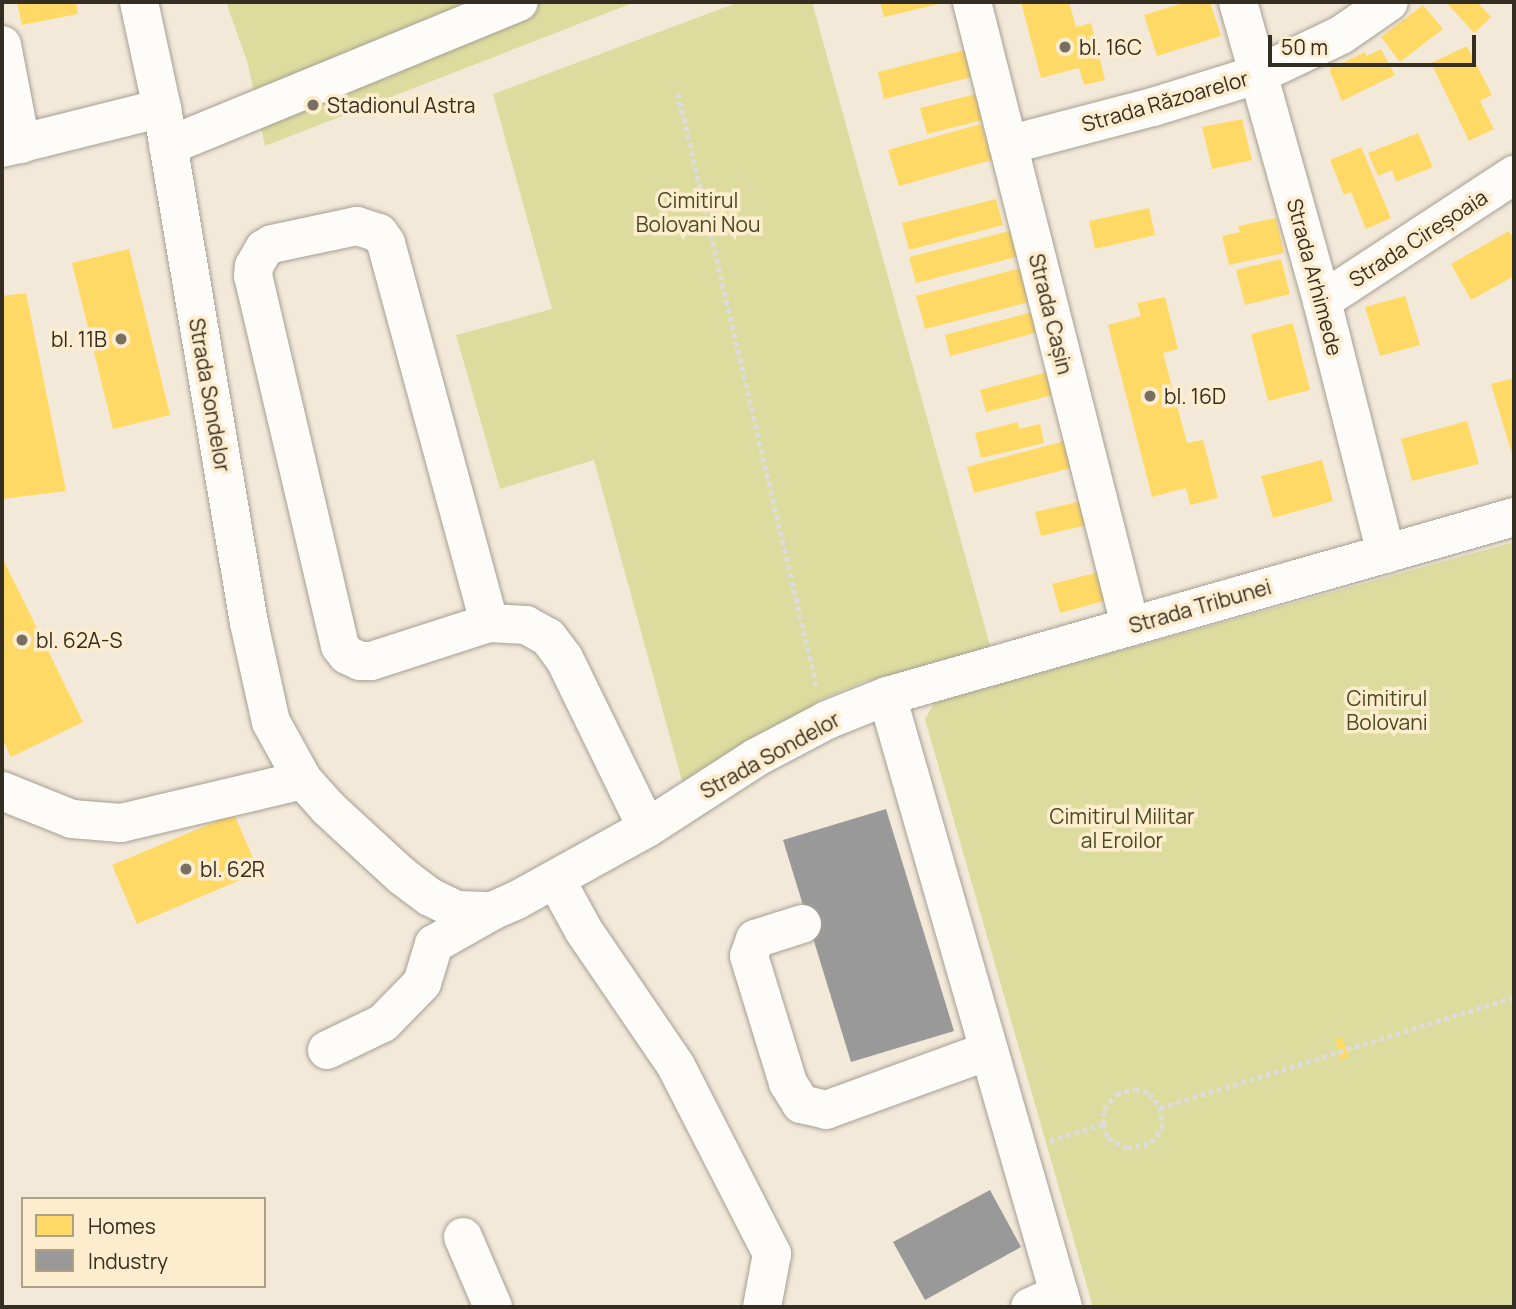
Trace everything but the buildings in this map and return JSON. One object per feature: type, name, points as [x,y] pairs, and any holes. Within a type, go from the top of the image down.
[{"type":"street","name":"Strada Sondelor","points":[[139,2],[162,108],[248,623],[271,722],[303,780],[364,843],[430,897],[457,910],[492,911],[556,880],[647,828],[755,758],[827,720],[887,696]]},
{"type":"street","points":[[168,146],[519,2]]},
{"type":"street","name":"Strada Cașin","points":[[972,2],[1130,625]]},
{"type":"street","name":"Strada Arhimede","points":[[1238,2],[1322,301],[1386,554]]},
{"type":"street","name":"Strada Răzoarelor","points":[[1008,145],[1178,100],[1259,74],[1341,36],[1383,4]]},
{"type":"street","points":[[2,45],[11,146],[162,108]]},
{"type":"street","name":"Strada Cireșoaia","points":[[1322,301],[1514,174]]},
{"type":"street","points":[[489,623],[386,243],[379,233],[357,226],[272,244],[258,257],[253,276],[340,646],[347,655],[360,661],[371,661],[489,623],[526,625],[548,637],[564,658],[647,828]]},
{"type":"street","name":"Strada Tribunei","points":[[887,696],[1514,517]]},
{"type":"street","points":[[887,696],[1017,1150],[1051,1303]]},
{"type":"street","points":[[2,791],[72,819],[121,823],[303,780]]},
{"type":"street","points":[[556,880],[584,930],[676,1066],[772,1254],[762,1307]]},
{"type":"street","points":[[327,1050],[383,1023],[422,983],[434,944],[492,911]]},
{"type":"street","points":[[803,925],[755,939],[749,956],[788,1083],[801,1104],[826,1110],[988,1051]]},
{"type":"street","points":[[463,1237],[493,1307]]},
{"type":"path","points":[[678,93],[827,720]]},
{"type":"path","points":[[1160,1108],[1514,997]]},
{"type":"path","points":[[1135,1089],[1150,1093],[1160,1108],[1162,1128],[1151,1143],[1127,1148],[1108,1138],[1103,1124],[1104,1109],[1116,1094],[1135,1089]]},
{"type":"path","points":[[1017,1150],[1103,1124]]},
{"type":"green space","name":"Stadionul Astra","points":[[226,2],[635,2],[265,146],[248,64]]},
{"type":"green space","name":"Cimitirul Bolovani Nou","points":[[739,2],[812,2],[992,653],[863,682],[820,700],[684,788],[594,460],[500,489],[456,335],[552,309],[493,94]]},
{"type":"green space","name":"Cimitirul Militar al Eroilor","points":[[1514,542],[1514,1307],[1093,1307],[925,719],[935,702]]},
{"type":"place","name":"bl. 16C","points":[[1065,47]]},
{"type":"place","name":"Stadionul Astra","points":[[313,105]]},
{"type":"place","name":"bl. 11B","points":[[121,339]]},
{"type":"place","name":"bl. 16D","points":[[1150,396]]},
{"type":"place","name":"bl. 62A-S","points":[[22,640]]},
{"type":"place","name":"bl. 62R","points":[[186,869]]},
{"type":"park label","name":"Cimitirul Bolovani","points":[[1387,710]]}]
